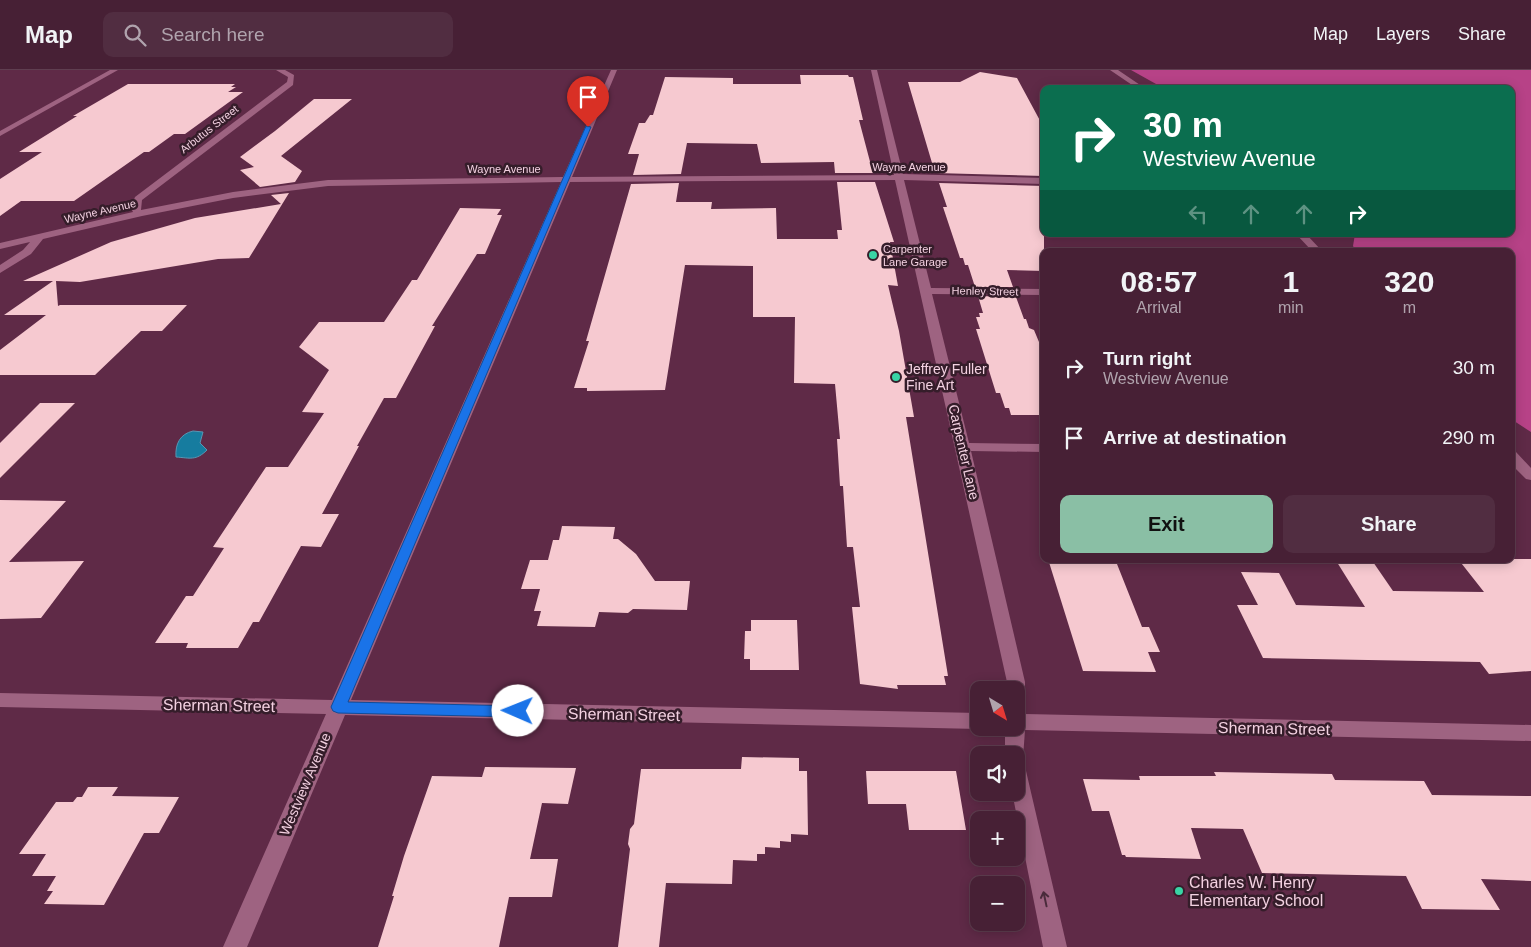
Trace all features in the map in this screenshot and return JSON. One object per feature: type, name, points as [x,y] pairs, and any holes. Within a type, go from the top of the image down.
[{"type":"street","points":[[0,134],[115,70]]},
{"type":"street","name":"Arbutus Street","points":[[138,214],[136,208],[138,199],[290,83],[292,76],[279,70]]},
{"type":"street","name":"Westview Avenue","points":[[235,947],[614,70]]},
{"type":"street","name":"Carpenter Lane","points":[[874,70],[1016,681]]},
{"type":"street","points":[[1113,70],[1137,85]]},
{"type":"street","name":"Wayne Avenue","points":[[0,246],[253,190],[318,183],[899,178],[1040,181]]},
{"type":"street","points":[[0,270],[27,252],[40,236]]},
{"type":"street","points":[[1304,237],[1314,248]]},
{"type":"street","name":"Henley Street","points":[[926,291],[1040,292]]},
{"type":"street","points":[[963,447],[1040,448]]},
{"type":"street","points":[[1515,459],[1531,476]]},
{"type":"street","name":"Sherman Street","points":[[0,700],[970,722]]},
{"type":"street","name":"Sherman Street","points":[[1025,721],[1531,733]]},
{"type":"street","points":[[1024,801],[1055,947]]},
{"type":"shaded area","points":[[1131,70],[1531,70],[1531,432],[1515,422],[1515,248],[1354,248],[1353,246],[1354,237],[1515,237],[1515,85],[1158,85]]},
{"type":"water","points":[[188,432],[203,432],[200,443],[207,450],[196,457],[176,457],[176,448],[179,440]]},
{"type":"building","points":[[980,72],[1017,78],[1040,121],[1040,176],[935,173],[908,82],[960,82]]},
{"type":"building","points":[[800,75],[848,75],[853,77],[863,120],[859,120],[873,173],[835,173],[834,162],[761,163],[757,144],[687,143],[681,174],[633,175],[639,154],[628,154],[639,123],[645,123],[650,115],[653,115],[665,77],[733,78],[733,84],[801,84]]},
{"type":"building","points":[[128,84],[235,84],[231,87],[236,87],[228,92],[243,92],[185,134],[174,134],[149,152],[144,152],[74,201],[21,201],[0,216],[0,179],[42,152],[19,152],[77,116],[73,116]]},
{"type":"building","points":[[314,99],[352,99],[281,156],[302,171],[295,182],[260,187],[240,170],[254,167],[240,157]]},
{"type":"building","points":[[837,182],[875,182],[894,242],[890,242],[898,286],[888,285],[899,331],[914,417],[906,417],[948,676],[944,676],[946,685],[897,685],[898,689],[860,684],[852,607],[860,607],[853,547],[847,547],[843,486],[840,486],[837,439],[840,439],[835,384],[794,383],[795,317],[753,317],[753,266],[685,265],[665,390],[587,391],[587,388],[574,388],[589,341],[586,341],[631,184],[679,183],[676,202],[712,202],[711,209],[776,208],[777,239],[838,239],[837,230],[842,230]]},
{"type":"building","points":[[939,183],[1040,186],[1040,237],[1044,237],[1044,248],[1040,248],[1040,271],[1007,270],[1013,287],[975,287],[968,265],[965,265],[963,258],[960,258],[943,207],[947,207]]},
{"type":"building","points":[[289,193],[249,258],[218,259],[80,282],[56,281],[58,306],[187,305],[162,331],[141,331],[95,375],[0,375],[0,350],[46,315],[4,315],[53,281],[23,281],[111,242],[195,218],[281,204],[271,195]]},
{"type":"building","points":[[460,208],[501,209],[497,215],[502,215],[485,254],[477,254],[432,326],[435,326],[396,398],[384,398],[357,446],[359,446],[322,514],[339,514],[321,547],[301,546],[259,622],[253,622],[238,648],[186,648],[188,643],[155,643],[186,596],[193,596],[224,548],[213,547],[266,467],[288,467],[324,413],[302,412],[329,370],[299,347],[319,322],[384,322],[412,280],[417,280]]},
{"type":"building","points":[[978,296],[1016,297],[1024,319],[1026,319],[1029,328],[1034,330],[1040,344],[1040,415],[1011,415],[1009,408],[1005,408],[1000,393],[996,393],[976,329],[980,329],[976,317],[980,317],[979,313],[983,313]]},
{"type":"building","points":[[40,403],[75,403],[0,478],[0,443]]},
{"type":"building","points":[[0,500],[66,501],[9,562],[84,561],[41,618],[0,619]]},
{"type":"building","points":[[562,526],[615,527],[613,539],[618,539],[636,554],[655,581],[690,581],[687,610],[633,609],[628,613],[599,612],[595,627],[537,626],[541,611],[534,611],[540,589],[521,589],[530,560],[548,560],[553,540],[559,540]]},
{"type":"building","points":[[1515,559],[1531,559],[1531,671],[1489,674],[1480,662],[1263,658],[1237,605],[1258,605],[1241,572],[1279,573],[1296,605],[1365,607],[1338,563],[1374,563],[1393,591],[1484,592],[1461,563],[1515,563]]},
{"type":"building","points":[[1049,563],[1117,563],[1142,627],[1149,627],[1160,652],[1148,652],[1156,672],[1083,671]]},
{"type":"building","points":[[751,620],[797,620],[799,670],[750,670],[750,659],[744,659],[745,631],[751,631]]},
{"type":"building","points":[[742,757],[799,758],[799,771],[807,771],[808,835],[791,834],[791,842],[780,841],[780,848],[765,847],[765,854],[757,854],[757,861],[733,860],[732,884],[666,883],[659,947],[618,947],[630,849],[628,844],[630,829],[634,824],[641,769],[741,769]]},
{"type":"building","points":[[485,767],[576,768],[568,804],[542,803],[530,859],[558,859],[552,897],[509,897],[499,947],[378,947],[404,856],[432,776],[482,777]]},
{"type":"building","points":[[866,771],[956,771],[966,830],[909,830],[906,804],[868,804]]},
{"type":"building","points":[[1214,772],[1332,774],[1335,780],[1424,781],[1432,795],[1531,796],[1531,881],[1481,879],[1500,910],[1422,909],[1406,876],[1262,873],[1243,829],[1191,828],[1201,859],[1126,857],[1122,855],[1109,811],[1092,811],[1083,779],[1140,780],[1139,776],[1216,776]]},
{"type":"building","points":[[88,787],[118,787],[112,796],[179,797],[159,833],[144,833],[104,905],[44,904],[53,891],[47,891],[56,876],[32,876],[46,854],[19,854],[56,802],[73,802],[77,797],[82,797]]},
{"type":"place","name":"Carpenter Lane Garage","points":[[873,255]]},
{"type":"place","name":"Jeffrey Fuller Fine Art","points":[[896,377]]},
{"type":"place","name":"Charles W. Henry Elementary School","points":[[1179,891]]},
{"type":"route","points":[[518,711],[338,707],[588,127]]}]
